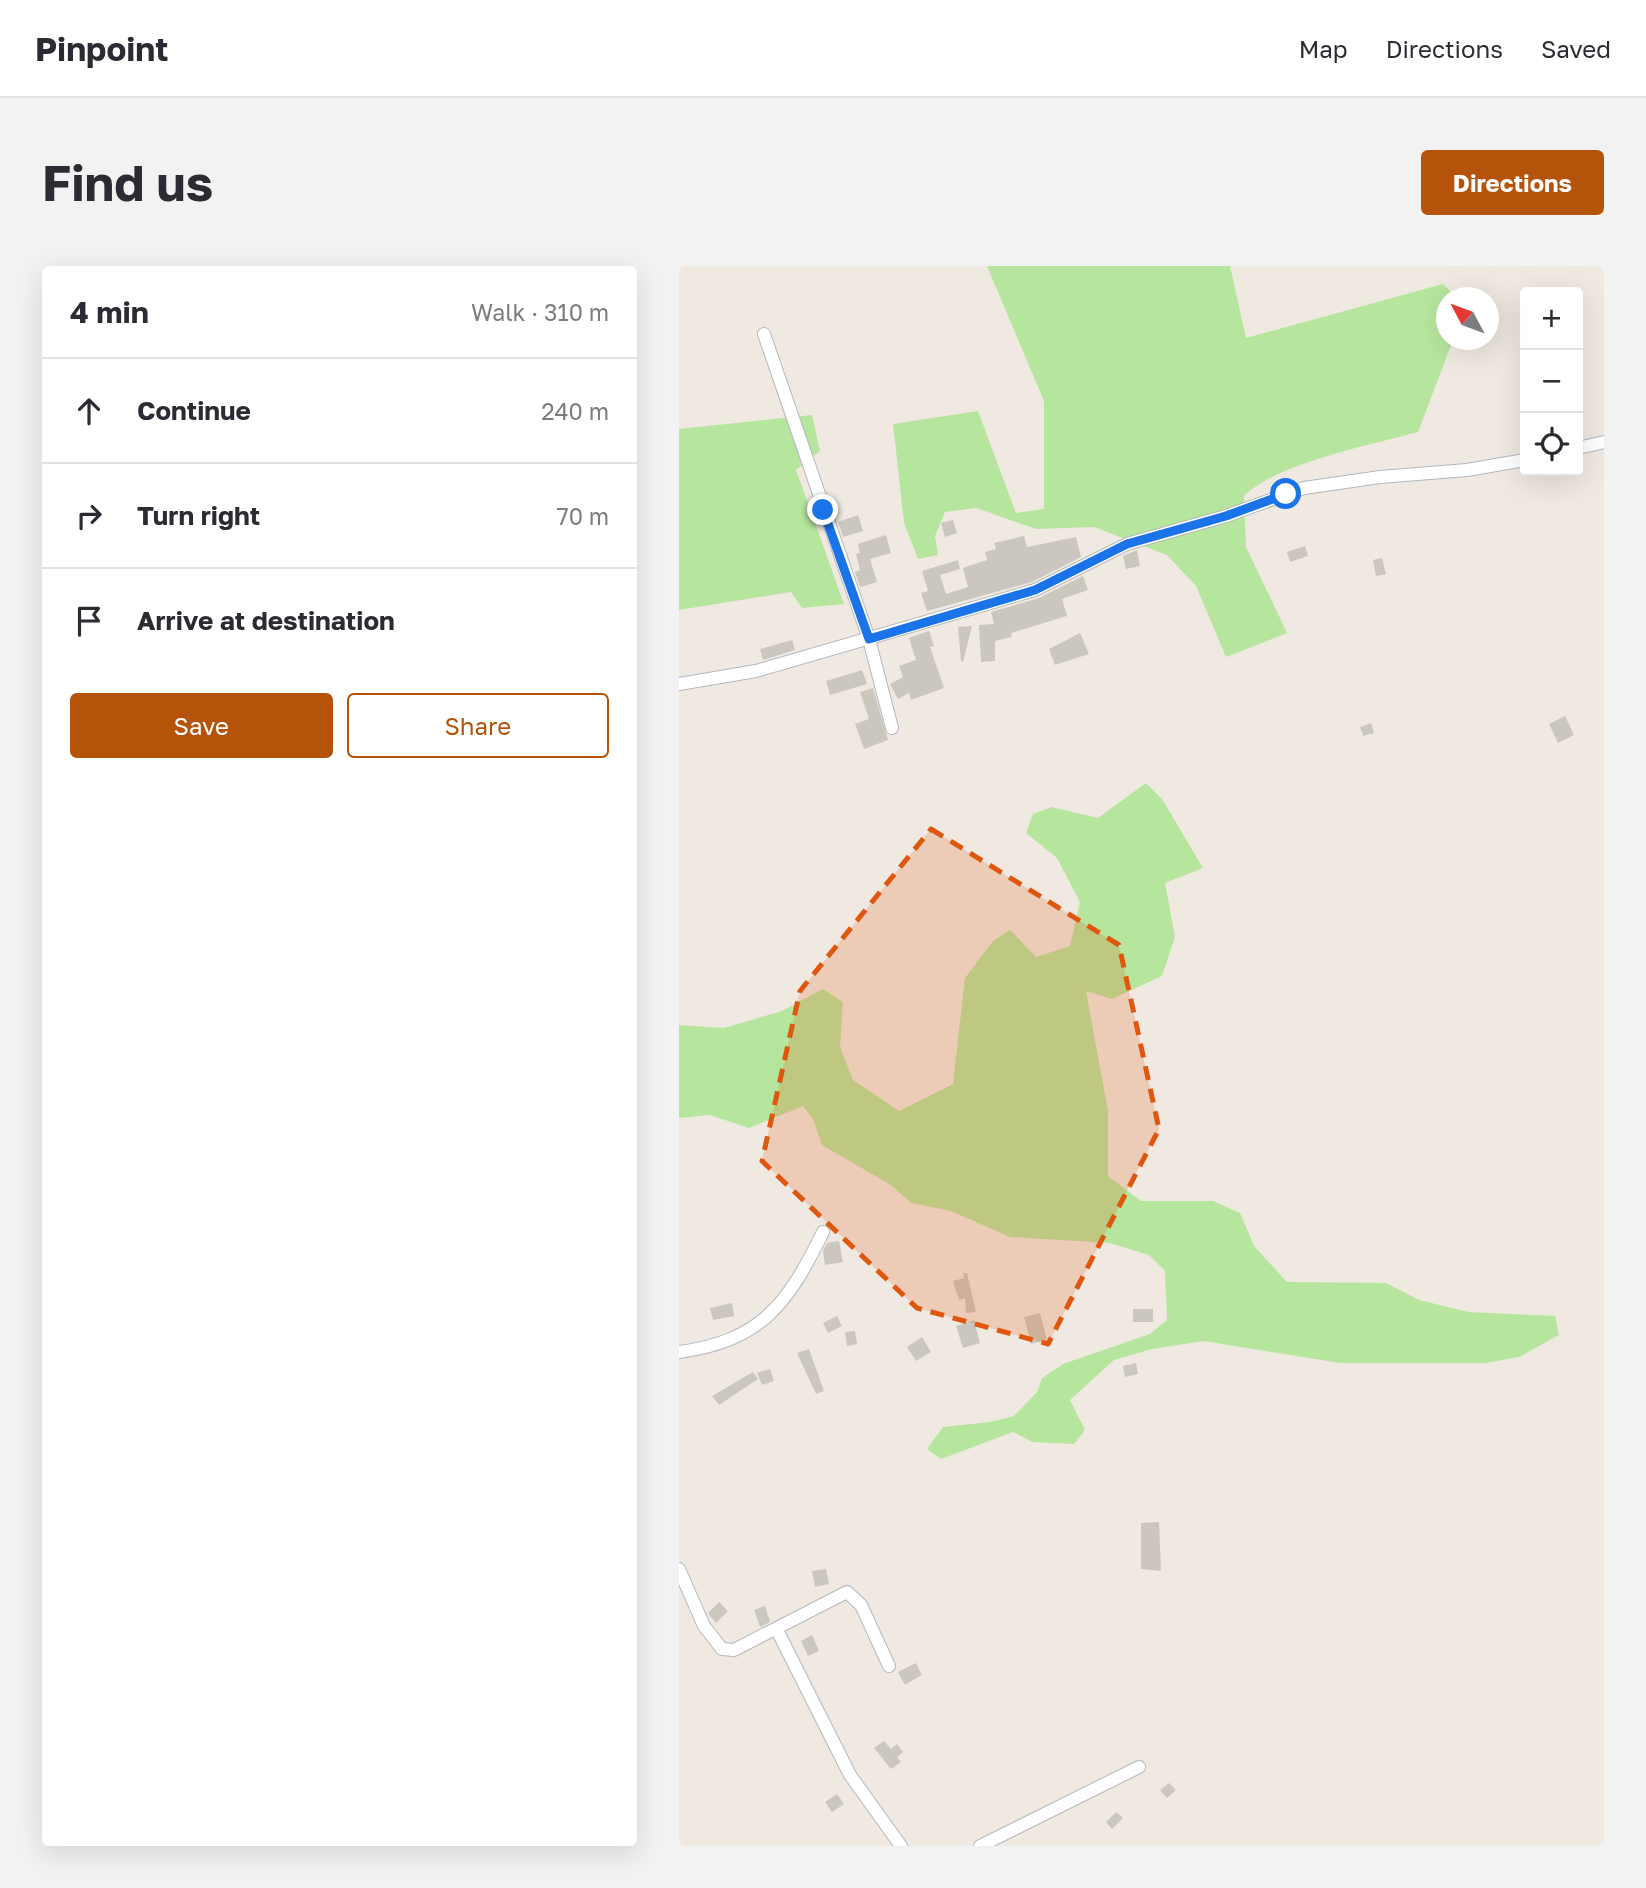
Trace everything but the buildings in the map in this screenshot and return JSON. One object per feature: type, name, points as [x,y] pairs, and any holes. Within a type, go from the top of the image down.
[{"type":"street","points":[[764,334],[869,639],[892,728]]},
{"type":"street","points":[[1583,447],[1604,442]]},
{"type":"street","points":[[679,684],[756,671],[1035,590],[1127,544],[1226,516],[1304,488],[1380,477],[1467,470],[1520,461]]},
{"type":"street","points":[[679,1352],[729,1340],[776,1311],[807,1265],[823,1232]]},
{"type":"street","points":[[679,1569],[704,1626],[722,1648],[734,1650],[847,1592],[860,1605],[889,1666]]},
{"type":"street","points":[[777,1630],[850,1775],[901,1846]]},
{"type":"street","points":[[980,1846],[1139,1767]]},
{"type":"highlighted area","points":[[931,829],[1119,945],[1159,1129],[1048,1344],[917,1308],[762,1161],[800,991]]},
{"type":"green space","points":[[987,266],[1230,266],[1246,338],[1443,284],[1446,287],[1436,287],[1436,350],[1449,350],[1418,432],[1301,465],[1278,474],[1244,496],[1246,547],[1287,633],[1226,657],[1196,586],[1167,555],[1094,527],[1036,529],[976,508],[945,512],[935,536],[938,555],[918,559],[904,523],[893,424],[978,411],[1016,513],[1044,509],[1044,401]]},
{"type":"green space","points":[[812,415],[820,451],[796,470],[844,604],[802,608],[791,592],[679,610],[679,429]]},
{"type":"green space","points":[[1146,783],[1162,799],[1203,868],[1165,883],[1175,937],[1162,976],[1112,999],[1086,991],[1108,1111],[1108,1176],[1141,1201],[1213,1201],[1240,1213],[1254,1246],[1287,1282],[1386,1283],[1419,1300],[1468,1312],[1555,1316],[1559,1335],[1519,1357],[1485,1363],[1340,1363],[1204,1341],[1152,1349],[1114,1360],[1070,1400],[1085,1430],[1074,1444],[1033,1442],[1013,1432],[941,1459],[927,1449],[943,1427],[990,1422],[1014,1416],[1037,1392],[1042,1378],[1063,1364],[1150,1334],[1167,1320],[1165,1271],[1149,1255],[1110,1243],[1010,1237],[951,1211],[911,1203],[891,1185],[822,1145],[813,1119],[803,1106],[749,1128],[710,1115],[679,1118],[679,1025],[724,1028],[782,1011],[823,989],[843,1002],[840,1047],[853,1080],[899,1111],[953,1084],[965,978],[993,941],[1010,930],[1036,957],[1070,946],[1080,902],[1057,858],[1026,833],[1033,814],[1052,807],[1098,818]]},
{"type":"route","points":[[823,510],[869,639],[1035,590],[1077,572],[1098,557],[1127,544],[1226,516],[1286,494]]}]
